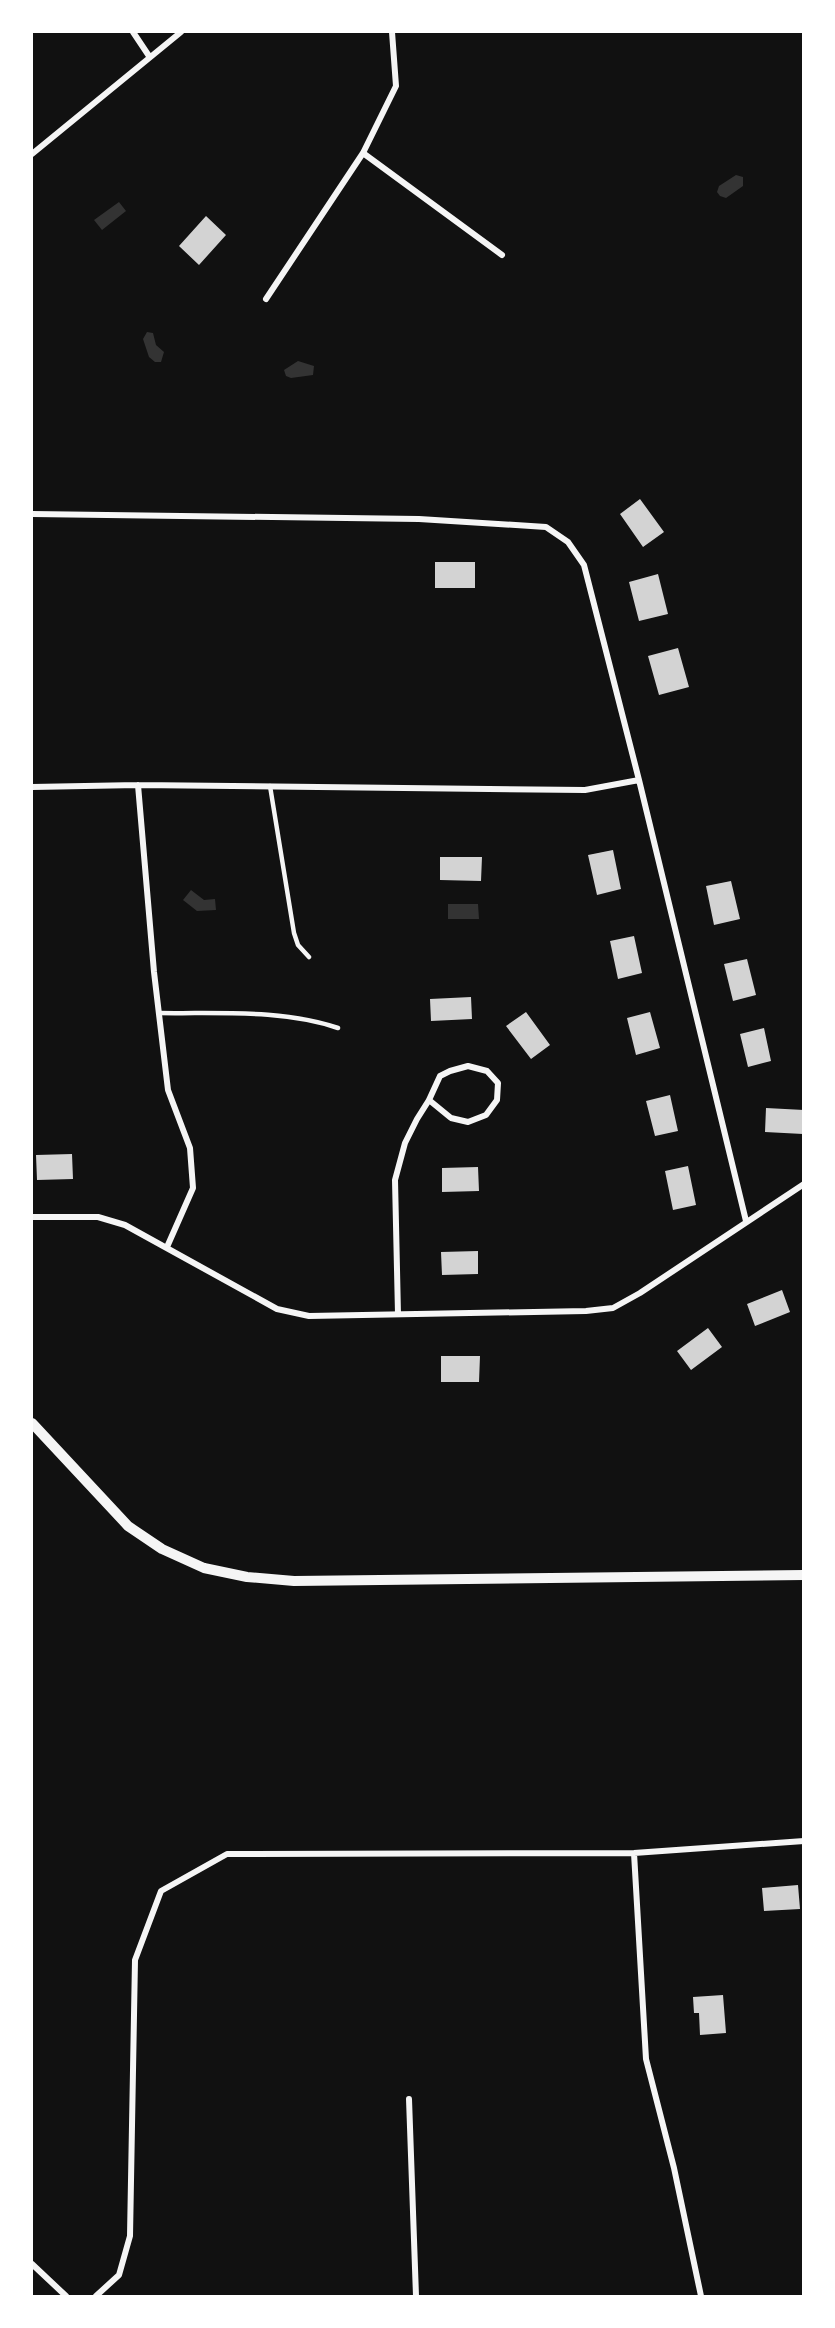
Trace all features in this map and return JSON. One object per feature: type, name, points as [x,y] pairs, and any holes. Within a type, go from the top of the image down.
[{"type":"street","points":[[133,32],[149,56]]},
{"type":"street","points":[[32,154],[181,32]]},
{"type":"street","points":[[266,299],[363,153],[396,86],[392,32]]},
{"type":"street","points":[[363,153],[502,255]]},
{"type":"street","points":[[32,514],[419,519],[546,527],[568,542],[584,565],[639,780],[746,1221]]},
{"type":"street","points":[[32,787],[138,785],[585,790],[639,780]]},
{"type":"street","points":[[138,785],[168,1090],[190,1148],[193,1188],[167,1247]]},
{"type":"street","points":[[398,1314],[395,1180],[405,1143],[440,1076],[468,1066],[486,1071],[498,1083],[497,1100],[486,1115],[468,1122],[451,1118],[429,1100]]},
{"type":"street","points":[[32,1216],[98,1217],[124,1225],[277,1309],[309,1316],[586,1311],[613,1308],[640,1293],[804,1184]]},
{"type":"street","points":[[32,1423],[128,1526],[162,1549],[204,1568],[248,1577],[294,1581],[804,1575]]},
{"type":"street","points":[[96,2296],[119,2275],[130,2236],[135,1960],[161,1891],[227,1854],[634,1853],[804,1841]]},
{"type":"street","points":[[634,1853],[646,2059],[674,2168],[701,2296]]},
{"type":"street","points":[[409,2099],[416,2296]]},
{"type":"street","points":[[32,2264],[66,2296]]},
{"type":"lane","points":[[270,786],[294,933],[298,945],[309,957]]},
{"type":"lane","points":[[159,1013],[281,1016],[322,1022],[338,1028]]},
{"type":"shaded area","points":[[736,175],[743,177],[743,186],[726,198],[720,196],[717,192],[719,186]]},
{"type":"shaded area","points":[[119,202],[126,211],[102,230],[94,220]]},
{"type":"shaded area","points":[[147,332],[153,333],[156,345],[164,352],[161,362],[155,362],[149,357],[143,339]]},
{"type":"shaded area","points":[[298,361],[314,366],[313,375],[291,378],[286,376],[284,370]]},
{"type":"shaded area","points":[[191,890],[204,900],[215,899],[216,910],[197,911],[183,900]]},
{"type":"shaded area","points":[[448,904],[478,904],[479,919],[448,919]]},
{"type":"building","points":[[206,216],[226,235],[199,265],[179,246]]},
{"type":"building","points":[[640,499],[664,532],[643,547],[620,514]]},
{"type":"building","points":[[435,562],[475,562],[475,588],[435,588]]},
{"type":"building","points":[[658,574],[668,614],[639,621],[629,582]]},
{"type":"building","points":[[678,648],[689,687],[659,695],[648,656]]},
{"type":"building","points":[[613,850],[621,889],[597,895],[588,855]]},
{"type":"building","points":[[440,857],[482,857],[481,881],[440,880]]},
{"type":"building","points":[[731,881],[740,919],[714,925],[706,886]]},
{"type":"building","points":[[634,936],[642,973],[618,979],[610,941]]},
{"type":"building","points":[[747,959],[756,995],[733,1001],[724,964]]},
{"type":"building","points":[[471,997],[472,1019],[431,1021],[430,999]]},
{"type":"building","points":[[526,1012],[550,1045],[531,1059],[506,1026]]},
{"type":"building","points":[[650,1012],[660,1048],[636,1055],[627,1018]]},
{"type":"building","points":[[764,1028],[771,1061],[748,1067],[740,1034]]},
{"type":"building","points":[[670,1095],[678,1131],[655,1136],[646,1101]]},
{"type":"building","points":[[766,1108],[804,1110],[803,1134],[765,1132]]},
{"type":"building","points":[[72,1154],[73,1179],[37,1180],[36,1155]]},
{"type":"building","points":[[688,1166],[696,1205],[673,1210],[665,1171]]},
{"type":"building","points":[[478,1167],[479,1191],[442,1192],[442,1168]]},
{"type":"building","points":[[478,1251],[478,1274],[442,1275],[441,1252]]},
{"type":"building","points":[[782,1290],[790,1312],[755,1326],[747,1304]]},
{"type":"building","points":[[708,1328],[722,1347],[691,1370],[677,1351]]},
{"type":"building","points":[[441,1356],[480,1356],[479,1382],[441,1382]]},
{"type":"building","points":[[798,1885],[800,1909],[764,1911],[762,1888]]},
{"type":"building","points":[[723,1995],[726,2033],[700,2035],[699,2013],[694,2013],[693,1997]]}]
